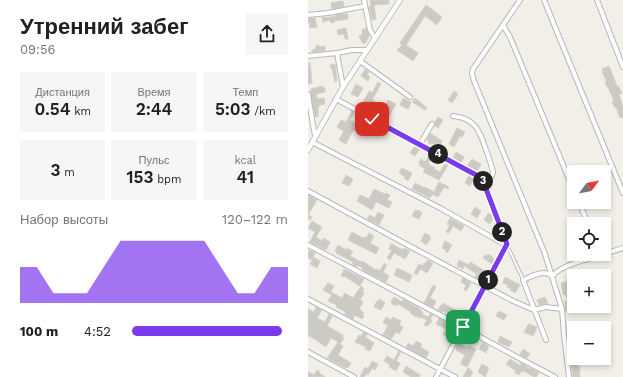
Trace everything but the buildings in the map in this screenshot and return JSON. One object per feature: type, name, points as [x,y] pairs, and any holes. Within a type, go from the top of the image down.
[{"type":"street","points":[[364,0],[370,30],[374,38]]},
{"type":"street","points":[[308,150],[343,87],[400,0]]},
{"type":"street","points":[[520,0],[473,69],[472,74],[545,254],[562,309],[569,377]]},
{"type":"street","points":[[544,0],[623,193]]},
{"type":"street","points":[[597,0],[623,68]]},
{"type":"street","points":[[308,15],[365,6]]},
{"type":"street","points":[[503,25],[510,37],[567,174]]},
{"type":"street","points":[[308,56],[352,50],[367,50]]},
{"type":"street","points":[[337,53],[343,87]]},
{"type":"street","points":[[360,61],[410,97]]},
{"type":"street","points":[[308,94],[315,135]]},
{"type":"street","points":[[336,99],[478,176],[483,181],[507,244],[436,377]]},
{"type":"street","points":[[453,116],[466,119],[474,124],[480,132],[494,172],[492,177],[483,181]]},
{"type":"street","points":[[420,144],[432,124]]},
{"type":"street","points":[[312,142],[440,208],[502,243],[507,244]]},
{"type":"street","points":[[308,191],[348,214],[484,286],[534,310],[546,307],[562,309]]},
{"type":"street","points":[[308,246],[555,377]]},
{"type":"street","points":[[611,251],[623,248]]},
{"type":"street","points":[[552,276],[558,270],[582,261]]},
{"type":"street","points":[[546,340],[523,280],[541,273],[552,276]]},
{"type":"street","points":[[308,299],[455,377]]},
{"type":"street","points":[[308,352],[354,377]]},
{"type":"lane","points":[[507,244],[523,280]]},
{"type":"route","points":[[372,119],[478,176],[483,181],[507,244],[463,327]]}]
